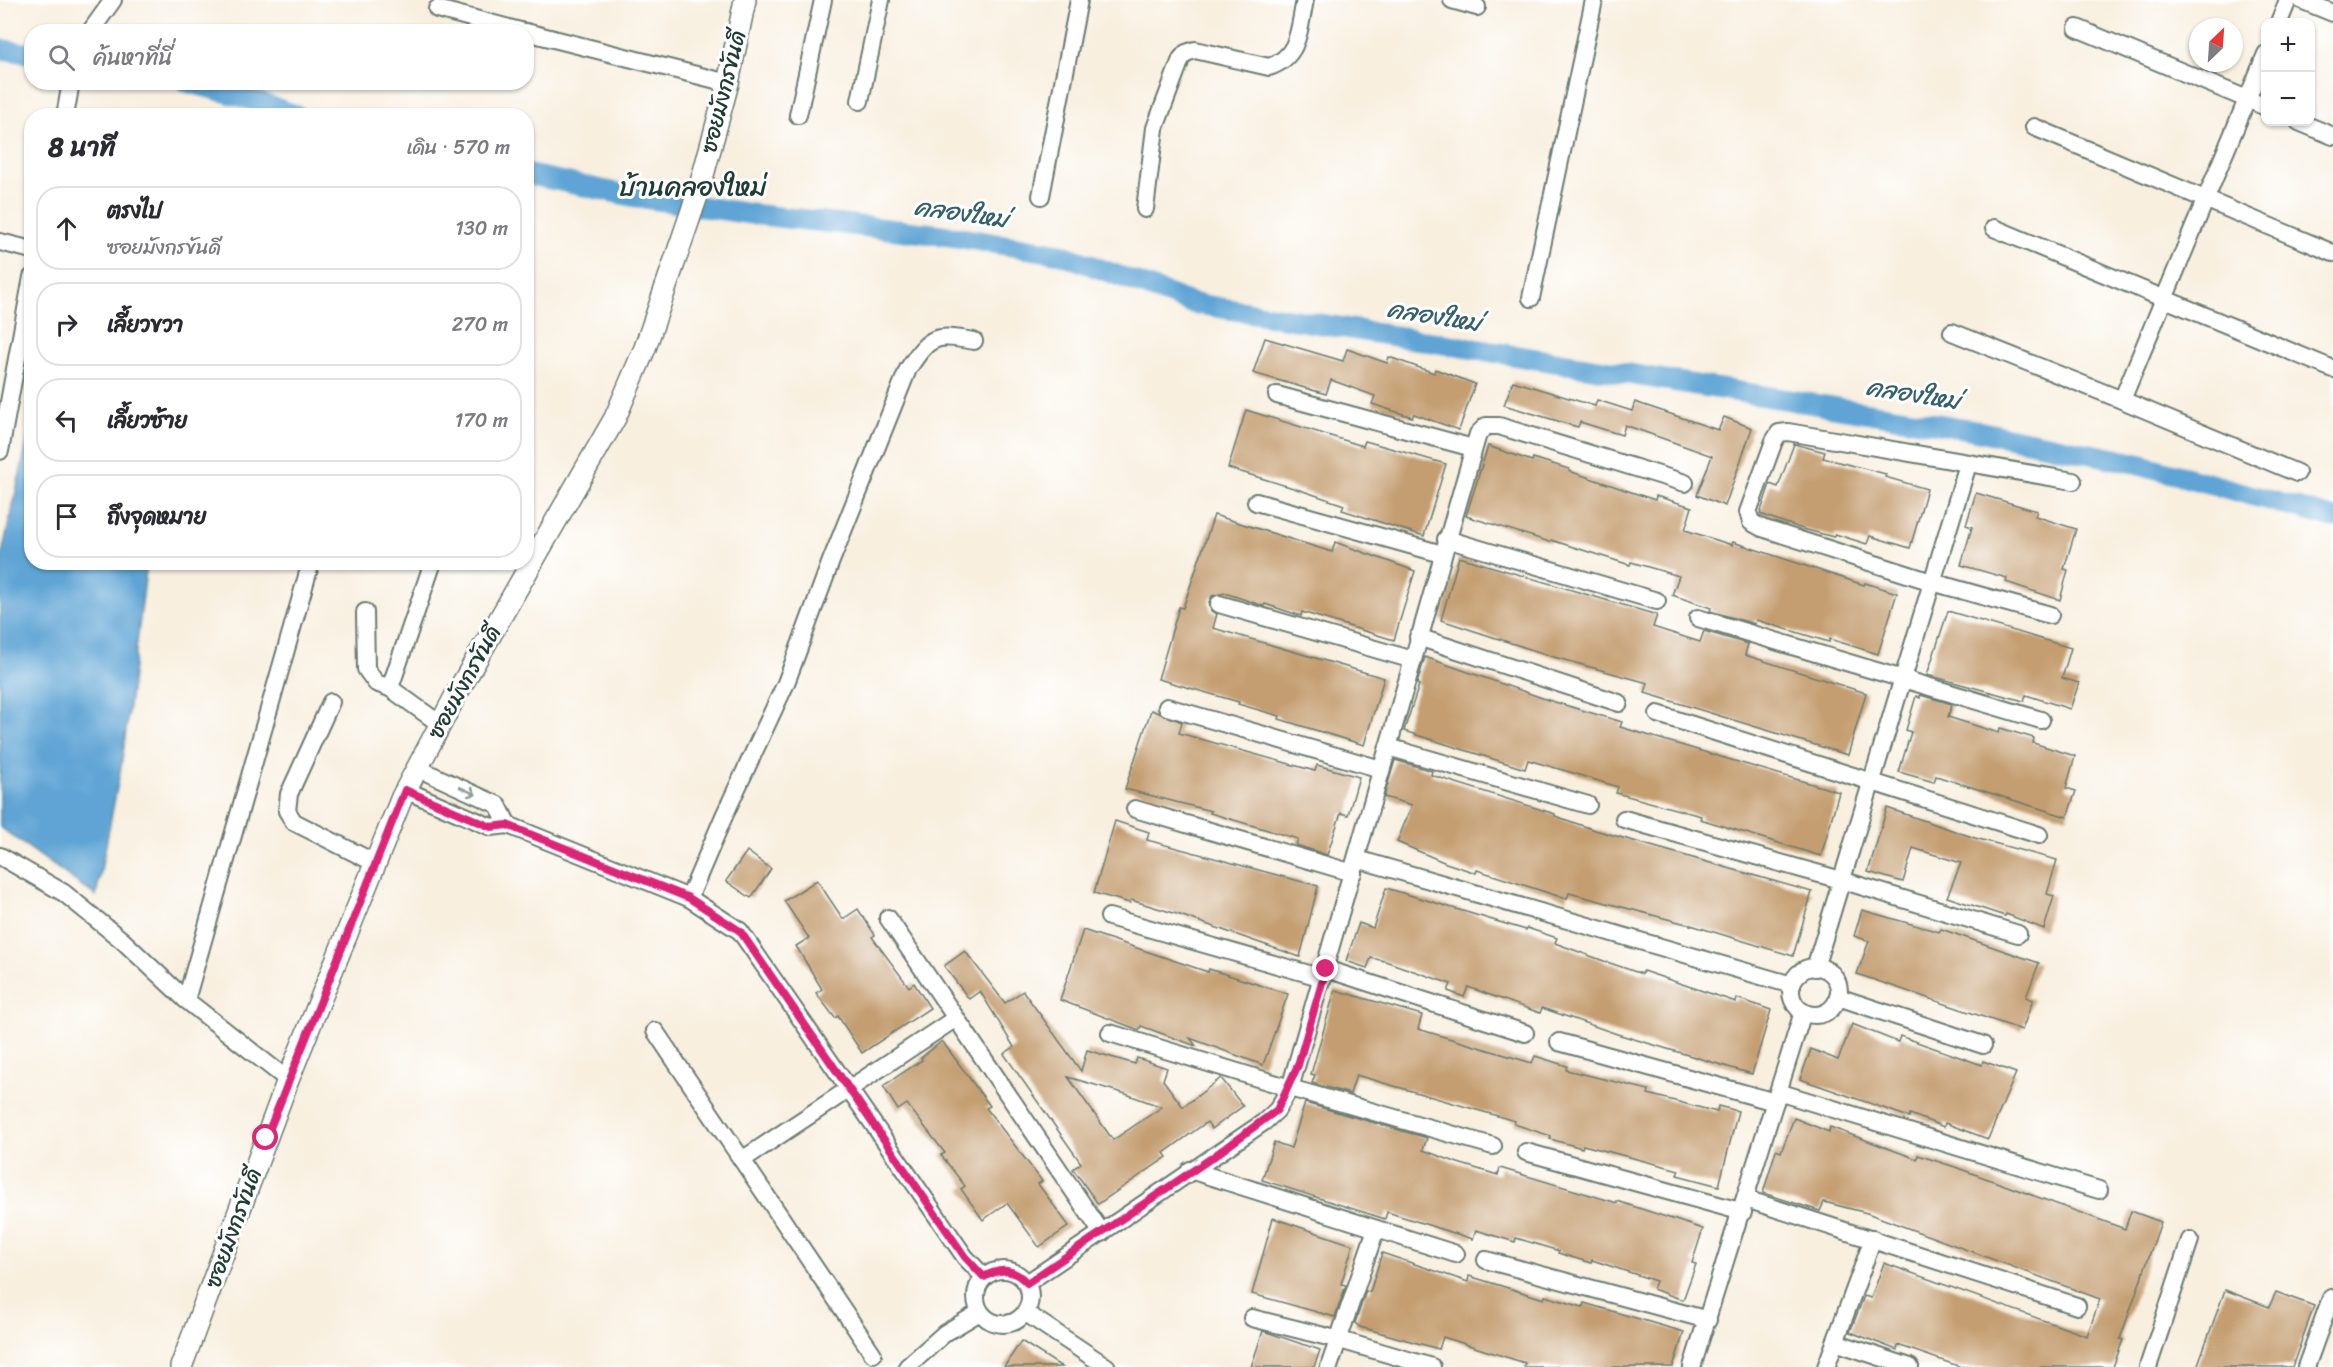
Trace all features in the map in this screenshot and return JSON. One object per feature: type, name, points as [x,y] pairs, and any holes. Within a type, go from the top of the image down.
[{"type":"street","points":[[96,24],[113,0]]},
{"type":"street","name":"ซอยมังกรขันดี","points":[[534,560],[615,418],[645,348],[699,190],[728,83],[745,0]]},
{"type":"street","points":[[798,115],[823,0]]},
{"type":"street","points":[[860,101],[881,0]]},
{"type":"street","points":[[1041,196],[1080,0]]},
{"type":"street","points":[[1145,209],[1155,128],[1181,59],[1186,53],[1195,50],[1269,67],[1281,63],[1296,46],[1305,0]]},
{"type":"street","points":[[1452,0],[1477,7]]},
{"type":"street","points":[[1531,298],[1594,0]]},
{"type":"street","points":[[2281,18],[2288,0]]},
{"type":"street","points":[[2301,0],[2333,13]]},
{"type":"street","points":[[437,9],[494,24]]},
{"type":"street","points":[[2077,28],[2261,105]]},
{"type":"street","points":[[534,34],[728,83]]},
{"type":"street","points":[[2122,400],[2261,64]]},
{"type":"street","points":[[66,108],[70,90]]},
{"type":"street","points":[[2309,126],[2333,136]]},
{"type":"street","points":[[2034,127],[2333,253]]},
{"type":"street","points":[[1994,228],[2333,369]]},
{"type":"street","points":[[0,243],[24,248]]},
{"type":"street","points":[[0,452],[24,321]]},
{"type":"street","points":[[1952,332],[2296,473]]},
{"type":"street","points":[[689,898],[724,816],[786,683],[831,561],[908,369],[923,345],[938,337],[974,340]]},
{"type":"street","points":[[1277,395],[1473,448]]},
{"type":"street","points":[[1027,1283],[1190,1170],[1264,1122],[1277,1110],[1290,1088],[1478,434],[1486,426],[1499,426],[1685,483]]},
{"type":"street","points":[[2050,615],[1932,582],[1762,528],[1751,522],[1748,512],[1779,434],[1802,432],[1968,464],[2073,481]]},
{"type":"street","points":[[1815,968],[1968,464]]},
{"type":"street","points":[[1256,502],[1444,546],[1657,601]]},
{"type":"street","points":[[186,1000],[309,570]]},
{"type":"street","points":[[390,688],[430,570]]},
{"type":"street","name":"ซอยมังกรขันดี","points":[[181,1367],[288,1080],[405,790],[528,570]]},
{"type":"street","points":[[1220,604],[1413,660]]},
{"type":"street","points":[[365,612],[366,669],[376,683],[390,688],[440,724]]},
{"type":"street","points":[[1698,618],[2041,720]]},
{"type":"street","points":[[1418,637],[1618,703]]},
{"type":"street","points":[[331,702],[289,794],[287,811],[294,822],[375,863]]},
{"type":"street","points":[[1167,707],[1381,769]]},
{"type":"street","points":[[1658,714],[2039,835]]},
{"type":"street","points":[[1388,747],[1588,805]]},
{"type":"street","points":[[417,768],[498,805],[507,825]]},
{"type":"street","points":[[405,790],[491,827],[507,825],[689,898],[740,931],[965,1257],[984,1277]]},
{"type":"street","points":[[1136,809],[1355,866],[1792,986]]},
{"type":"street","points":[[1624,819],[1841,880],[2018,934]]},
{"type":"street","points":[[0,856],[64,893],[123,941],[186,1000],[288,1080]]},
{"type":"street","points":[[1109,917],[1324,974],[1525,1033]]},
{"type":"street","points":[[888,918],[1102,1233]]},
{"type":"street","points":[[1815,968],[1823,969],[1836,980],[1838,997],[1831,1009],[1825,1013],[1810,1015],[1803,1012],[1793,1001],[1792,986],[1800,972],[1815,968]]},
{"type":"street","points":[[1838,997],[1983,1045]]},
{"type":"street","points":[[1692,1367],[1803,1012]]},
{"type":"street","points":[[742,1160],[956,1018]]},
{"type":"street","points":[[655,1031],[873,1354]]},
{"type":"street","points":[[1110,1033],[1290,1088],[1493,1146]]},
{"type":"street","points":[[1559,1042],[1777,1097],[2099,1190]]},
{"type":"street","points":[[1526,1152],[1872,1239],[2077,1306]]},
{"type":"street","points":[[1190,1170],[1456,1254]]},
{"type":"street","points":[[1329,1367],[1376,1229]]},
{"type":"street","points":[[1826,1367],[1872,1239]]},
{"type":"street","points":[[2148,1367],[2190,1240]]},
{"type":"street","points":[[1486,1260],[1708,1320]]},
{"type":"street","points":[[995,1270],[1008,1270],[1020,1275],[1027,1283],[1031,1293],[1026,1313],[1016,1322],[1003,1325],[989,1321],[980,1312],[976,1300],[977,1287],[984,1277],[995,1270]]},
{"type":"street","points":[[2306,1367],[2331,1298]]},
{"type":"street","points":[[907,1367],[945,1333],[980,1312]]},
{"type":"street","points":[[1026,1313],[1107,1367]]},
{"type":"street","points":[[1252,1318],[1432,1366]]},
{"type":"street","points":[[1835,1342],[1910,1367]]},
{"type":"water","points":[[24,456],[24,570],[146,570],[122,762],[96,896],[0,827],[0,562]]},
{"type":"building","points":[[1265,338],[1343,361],[1347,349],[1387,363],[1389,357],[1434,373],[1435,369],[1475,384],[1459,430],[1414,414],[1412,417],[1372,404],[1375,396],[1331,380],[1326,394],[1253,373]]},
{"type":"building","points":[[1513,381],[1595,406],[1597,400],[1632,411],[1635,402],[1718,430],[1724,417],[1752,428],[1725,506],[1697,495],[1712,456],[1625,425],[1622,435],[1580,422],[1578,427],[1504,405]]},
{"type":"building","points":[[1246,410],[1363,446],[1365,441],[1446,464],[1424,536],[1342,510],[1344,505],[1228,468]]},
{"type":"building","points":[[1794,444],[1825,452],[1823,458],[1886,474],[1885,477],[1927,489],[1910,548],[1870,536],[1867,544],[1835,534],[1834,537],[1760,514],[1770,484],[1778,487]]},
{"type":"building","points":[[1488,446],[1532,461],[1533,458],[1569,469],[1569,471],[1655,500],[1656,496],[1692,507],[1685,530],[1732,545],[1733,542],[1864,585],[1865,583],[1897,593],[1878,654],[1756,620],[1755,624],[1710,611],[1711,608],[1672,595],[1679,576],[1631,562],[1630,565],[1466,516]]},
{"type":"building","points":[[1976,493],[2037,511],[2035,516],[2076,529],[2064,569],[2068,570],[2060,600],[2006,582],[2007,578],[1961,565],[1972,527],[1966,525]]},
{"type":"building","points":[[1214,515],[1332,552],[1335,542],[1415,571],[1394,640],[1302,612],[1301,616],[1225,593],[1212,596],[1209,602],[1211,611],[1217,614],[1213,628],[1384,678],[1364,745],[1279,719],[1280,716],[1238,704],[1239,702],[1158,679],[1179,607],[1183,608]]},
{"type":"building","points":[[1459,557],[1657,615],[1653,627],[1700,642],[1704,631],[1748,644],[1745,655],[1866,693],[1848,755],[1645,693],[1648,683],[1554,657],[1441,620]]},
{"type":"building","points":[[1948,611],[2071,648],[2062,678],[2079,683],[2070,709],[2026,695],[2024,701],[1927,675]]},
{"type":"building","points":[[1425,657],[1548,700],[1622,722],[1620,727],[1839,792],[1821,856],[1700,819],[1701,816],[1616,793],[1618,787],[1573,773],[1528,760],[1525,769],[1404,731],[1419,685],[1417,684]]},
{"type":"building","points":[[1920,695],[1952,704],[1948,717],[1999,733],[2000,728],[2034,738],[2033,743],[2075,756],[2066,788],[2076,791],[2067,817],[1936,776],[1934,782],[1899,772],[1911,732],[1906,730],[1916,696],[1920,698]]},
{"type":"building","points":[[1151,710],[1182,722],[1179,733],[1315,771],[1317,765],[1359,777],[1348,815],[1341,813],[1327,855],[1296,845],[1298,839],[1210,813],[1211,811],[1125,789]]},
{"type":"building","points":[[1395,760],[1432,771],[1431,775],[1555,814],[1555,816],[1595,830],[1812,892],[1793,956],[1694,926],[1569,893],[1567,899],[1477,870],[1476,873],[1397,842],[1412,805],[1384,797]]},
{"type":"building","points":[[1887,808],[1975,838],[2057,860],[2047,894],[2054,896],[2044,929],[2006,914],[2005,916],[1947,897],[1961,863],[1913,848],[1903,882],[1868,872]]},
{"type":"building","points":[[1115,821],[1149,832],[1147,840],[1318,886],[1300,957],[1180,915],[1131,900],[1130,903],[1094,893]]},
{"type":"building","points":[[747,851],[771,869],[751,898],[726,881]]},
{"type":"building","points":[[817,880],[843,919],[858,909],[875,935],[872,937],[909,987],[914,983],[930,1008],[862,1053],[838,1016],[835,1018],[816,993],[822,989],[796,946],[809,938],[784,901]]},
{"type":"building","points":[[1386,888],[1557,938],[1555,943],[1642,974],[1643,971],[1736,1002],[1737,998],[1771,1010],[1752,1074],[1617,1034],[1542,1008],[1540,1013],[1468,987],[1464,997],[1448,991],[1451,984],[1385,961],[1371,958],[1367,968],[1346,961],[1359,923],[1373,928]]},
{"type":"building","points":[[1862,910],[1939,932],[1941,929],[2039,963],[2026,997],[2033,1000],[2022,1030],[1857,974],[1869,941],[1854,936]]},
{"type":"building","points":[[1083,930],[1208,972],[1209,969],[1288,994],[1263,1065],[1190,1038],[1196,1046],[1141,1026],[1139,1030],[1060,1000]]},
{"type":"building","points":[[965,951],[1005,1003],[1023,991],[1081,1071],[1087,1050],[1135,1064],[1137,1058],[1167,1068],[1163,1080],[1183,1107],[1221,1078],[1243,1106],[1212,1129],[1207,1122],[1164,1153],[1167,1157],[1098,1204],[1073,1169],[1081,1163],[1004,1054],[1014,1047],[980,991],[969,999],[944,966]],"holes":[[[1068,1077],[1162,1107],[1113,1140]]]},
{"type":"building","points":[[1335,990],[1422,1015],[1418,1029],[1532,1063],[1535,1056],[1567,1066],[1566,1070],[1649,1090],[1648,1094],[1717,1112],[1718,1106],[1738,1111],[1719,1186],[1677,1175],[1679,1170],[1583,1145],[1582,1148],[1550,1139],[1551,1136],[1514,1124],[1515,1121],[1356,1075],[1350,1094],[1312,1083],[1315,1075],[1311,1074]]},
{"type":"building","points":[[1852,1024],[1898,1042],[1900,1036],[1982,1065],[1983,1061],[2016,1073],[1988,1139],[1945,1123],[1944,1127],[1910,1114],[1909,1117],[1800,1079],[1811,1049],[1838,1060]]},
{"type":"building","points":[[942,1041],[990,1106],[986,1108],[1042,1181],[1038,1184],[1069,1226],[1039,1247],[1007,1203],[983,1220],[961,1189],[965,1186],[941,1155],[945,1153],[907,1104],[898,1110],[883,1086],[922,1060],[921,1058]]},
{"type":"building","points":[[1305,1103],[1427,1138],[1423,1150],[1458,1163],[1498,1175],[1500,1168],[1617,1203],[1617,1201],[1703,1229],[1692,1263],[1696,1264],[1683,1300],[1653,1289],[1656,1281],[1592,1260],[1591,1263],[1558,1253],[1559,1251],[1516,1238],[1515,1242],[1476,1230],[1473,1239],[1387,1212],[1385,1219],[1262,1180],[1274,1142],[1291,1148]]},
{"type":"building","points":[[1794,1118],[1829,1132],[1830,1127],[1917,1159],[1918,1155],[1955,1167],[2125,1229],[2131,1211],[2161,1222],[2120,1339],[2123,1340],[2113,1367],[1961,1367],[1898,1345],[1897,1350],[1850,1332],[1864,1296],[1871,1298],[1884,1263],[2087,1336],[2100,1299],[1867,1213],[1824,1202],[1820,1211],[1763,1193],[1776,1150],[1781,1152]]},
{"type":"building","points":[[1273,1218],[1353,1245],[1341,1284],[1346,1285],[1335,1317],[1252,1294]]},
{"type":"building","points":[[1382,1253],[1468,1282],[1469,1276],[1544,1299],[1545,1296],[1583,1307],[1584,1303],[1684,1332],[1673,1367],[1524,1367],[1525,1363],[1443,1337],[1439,1349],[1360,1327],[1355,1323],[1366,1291],[1370,1292]]},
{"type":"building","points":[[2225,1290],[2269,1307],[2276,1292],[2314,1306],[2292,1367],[2197,1367]]},
{"type":"building","points":[[1263,1331],[1320,1350],[1314,1367],[1251,1367]]},
{"type":"building","points":[[1021,1341],[1062,1367],[1004,1367]]},
{"type":"waterway","name":"คลองใหม่","points":[[0,49],[24,53]]},
{"type":"waterway","name":"คลองใหม่","points":[[217,90],[275,108]]},
{"type":"waterway","name":"คลองใหม่","points":[[534,176],[631,196],[751,214],[943,235],[1061,254],[1191,303],[1968,429],[2135,463],[2333,518]]},
{"type":"district","name":"บ้านคลองใหม่","points":[[693,187]]},
{"type":"route","points":[[266,1138],[405,790],[491,827],[507,825],[689,898],[724,918],[740,931],[795,1007],[938,1219],[965,1257],[984,1277],[995,1270],[1008,1270],[1020,1275],[1027,1283],[1088,1244],[1122,1217],[1264,1122],[1277,1110],[1290,1088],[1326,969]]}]
